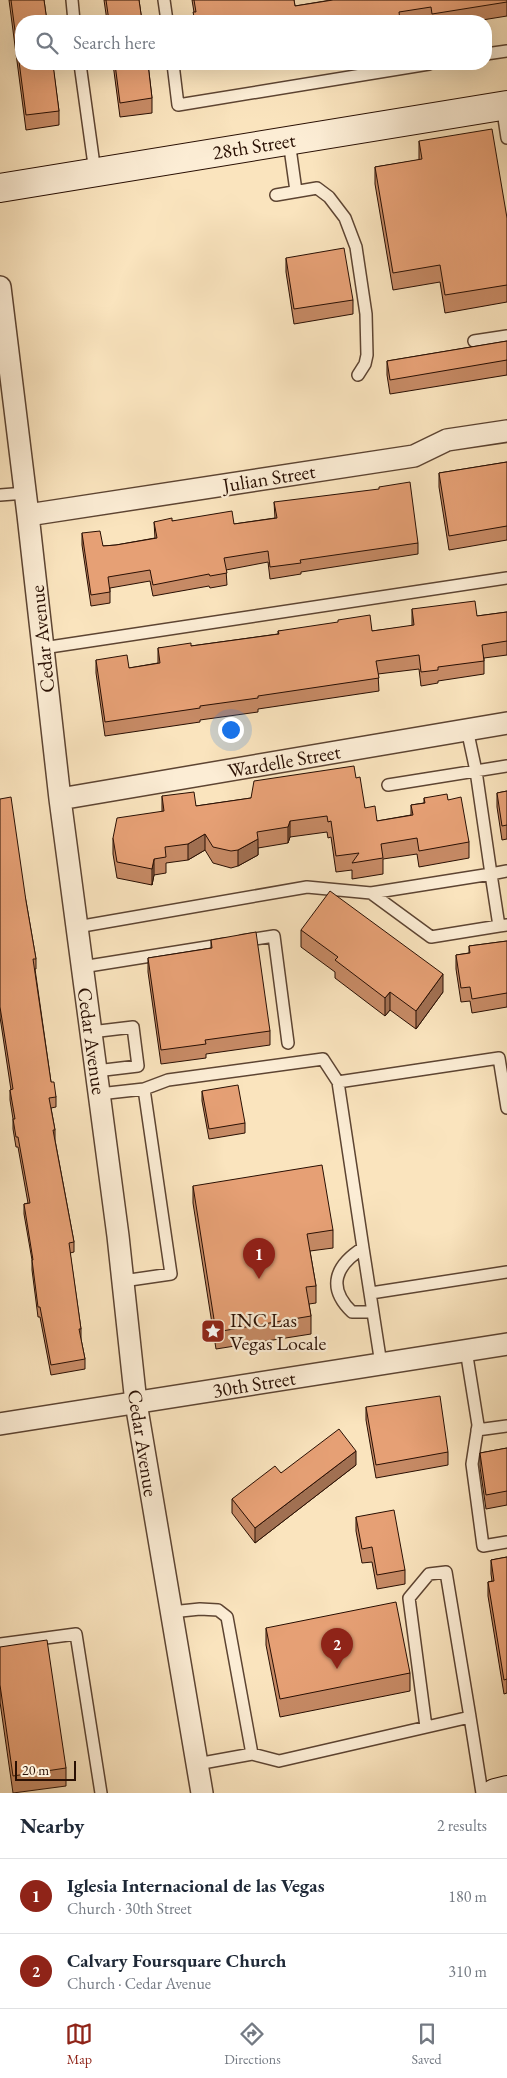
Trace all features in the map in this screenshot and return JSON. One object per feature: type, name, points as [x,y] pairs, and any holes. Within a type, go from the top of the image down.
[{"type":"street","name":"28th Street","points":[[0,188],[505,105]]},
{"type":"street","name":"Cedar Avenue","points":[[0,287],[26,493],[60,799],[123,1281],[136,1403],[202,1793]]},
{"type":"street","name":"Julian Street","points":[[28,515],[414,456],[447,440],[507,431]]},
{"type":"street","name":"Wardelle Street","points":[[60,799],[507,723]]},
{"type":"street","name":"30th Street","points":[[0,1424],[507,1344]]},
{"type":"street","points":[[495,1793],[507,1790]]},
{"type":"lane","points":[[72,0],[73,15]]},
{"type":"lane","points":[[164,0],[166,15]]},
{"type":"lane","points":[[492,53],[507,51]]},
{"type":"lane","points":[[81,70],[95,172]]},
{"type":"lane","points":[[174,70],[178,104],[391,70]]},
{"type":"lane","points":[[505,105],[507,138]]},
{"type":"lane","points":[[289,140],[296,191]]},
{"type":"lane","points":[[276,195],[317,188],[335,204],[345,218],[353,235],[366,314],[367,355],[365,364],[358,375]]},
{"type":"lane","points":[[474,341],[507,336]]},
{"type":"lane","points":[[0,495],[26,493]]},
{"type":"lane","points":[[43,648],[507,578]]},
{"type":"lane","points":[[372,893],[431,937],[503,926],[490,874],[476,771],[467,729]]},
{"type":"lane","points":[[388,785],[507,766]]},
{"type":"lane","points":[[77,927],[307,887],[372,893],[507,871]]},
{"type":"lane","points":[[82,967],[274,936],[288,1043]]},
{"type":"lane","points":[[91,1032],[133,1027],[136,1046],[138,1066],[96,1071]]},
{"type":"lane","points":[[338,1082],[499,1058],[507,1108]]},
{"type":"lane","points":[[99,1094],[144,1089],[168,1080],[323,1059],[338,1082],[381,1364]]},
{"type":"lane","points":[[123,1281],[171,1274],[144,1089]]},
{"type":"lane","points":[[363,1248],[350,1256],[340,1271],[336,1286],[342,1302],[352,1312],[373,1312]]},
{"type":"lane","points":[[371,1293],[507,1272]]},
{"type":"lane","points":[[466,1350],[478,1425],[472,1464],[483,1546],[507,1542]]},
{"type":"lane","points":[[477,1430],[507,1426]]},
{"type":"lane","points":[[426,1727],[409,1598],[429,1574],[446,1572],[482,1793]]},
{"type":"lane","points":[[171,1612],[200,1608],[218,1610],[227,1617],[252,1754]]},
{"type":"lane","points":[[0,1644],[76,1634],[101,1793]]},
{"type":"lane","points":[[197,1764],[252,1754],[279,1761],[470,1717]]},
{"type":"building","points":[[11,0],[44,0],[46,15],[15,15],[15,31]]},
{"type":"building","points":[[106,0],[139,0],[141,15],[108,15]]},
{"type":"building","points":[[194,0],[294,0],[295,6],[333,0],[507,0],[507,2],[432,14],[431,7],[399,12],[399,15],[194,15],[193,12],[196,12]]},
{"type":"building","points":[[20,70],[54,70],[59,111],[26,115]]},
{"type":"building","points":[[116,70],[149,70],[152,98],[120,103]]},
{"type":"building","points":[[492,129],[507,218],[507,285],[445,295],[440,265],[393,273],[375,167],[422,159],[419,141]]},
{"type":"building","points":[[344,248],[353,300],[294,309],[286,258]]},
{"type":"building","points":[[507,341],[507,360],[390,380],[387,361]]},
{"type":"building","points":[[507,462],[507,526],[449,536],[439,473]]},
{"type":"building","points":[[410,482],[418,543],[300,560],[301,563],[270,567],[268,551],[224,558],[227,573],[210,576],[209,574],[153,585],[150,570],[108,577],[110,592],[91,595],[82,533],[100,531],[103,546],[116,545],[157,538],[154,522],[172,518],[172,521],[232,511],[234,524],[277,518],[274,502],[379,489],[379,487]]},
{"type":"building","points":[[475,601],[477,616],[507,612],[507,641],[482,645],[484,661],[438,667],[438,670],[421,672],[419,655],[376,661],[379,678],[105,722],[96,660],[127,655],[129,668],[160,663],[158,648],[191,643],[191,646],[279,634],[278,631],[370,615],[372,631],[414,625],[412,609]]},
{"type":"building","points":[[354,766],[356,778],[360,777],[365,808],[375,806],[377,821],[413,815],[411,805],[425,803],[424,798],[447,794],[448,800],[461,797],[469,842],[419,851],[417,838],[381,844],[383,858],[352,863],[359,853],[336,856],[331,821],[328,822],[327,816],[290,821],[288,827],[257,832],[258,839],[238,850],[231,851],[213,847],[205,834],[188,844],[165,847],[166,857],[154,859],[152,869],[117,862],[113,838],[117,818],[164,811],[162,796],[194,792],[196,806],[251,798],[254,781]]},
{"type":"building","points":[[507,791],[507,825],[502,826],[497,793]]},
{"type":"building","points":[[11,797],[36,959],[33,959],[51,1082],[54,1082],[56,1097],[49,1098],[55,1130],[53,1130],[74,1242],[69,1243],[81,1329],[79,1329],[85,1359],[51,1365],[40,1307],[38,1307],[24,1204],[30,1203],[13,1119],[15,1119],[10,1090],[13,1089],[0,1007],[0,799]]},
{"type":"building","points":[[330,891],[443,974],[416,1011],[390,992],[385,998],[335,960],[338,957],[301,930]]},
{"type":"building","points":[[256,932],[270,1031],[205,1040],[206,1044],[161,1050],[148,958],[212,948],[211,940]]},
{"type":"building","points":[[507,941],[507,993],[472,999],[470,987],[461,988],[456,955],[470,953],[469,946]]},
{"type":"building","points":[[238,1085],[245,1123],[209,1129],[202,1091]]},
{"type":"building","points":[[322,1165],[333,1230],[307,1234],[316,1286],[306,1287],[311,1316],[216,1332],[193,1186]]},
{"type":"building","points":[[440,1396],[448,1452],[376,1465],[366,1407]]},
{"type":"building","points":[[339,1429],[356,1451],[255,1528],[232,1499],[275,1466],[281,1473]]},
{"type":"building","points":[[507,1448],[507,1491],[486,1495],[480,1453]]},
{"type":"building","points":[[394,1510],[405,1570],[377,1575],[372,1547],[362,1549],[356,1517]]},
{"type":"building","points":[[507,1557],[507,1679],[504,1680],[488,1582],[494,1581],[491,1560]]},
{"type":"building","points":[[396,1602],[410,1673],[280,1699],[266,1628]]},
{"type":"building","points":[[47,1640],[66,1768],[13,1776],[0,1685],[0,1647]]},
{"type":"place","name":"Iglesia Internacional de las Vegas","points":[[259,1279]]},
{"type":"place","name":"INC Las Vegas Locale","points":[[213,1331]]},
{"type":"place","name":"Calvary Foursquare Church","points":[[337,1669]]}]
